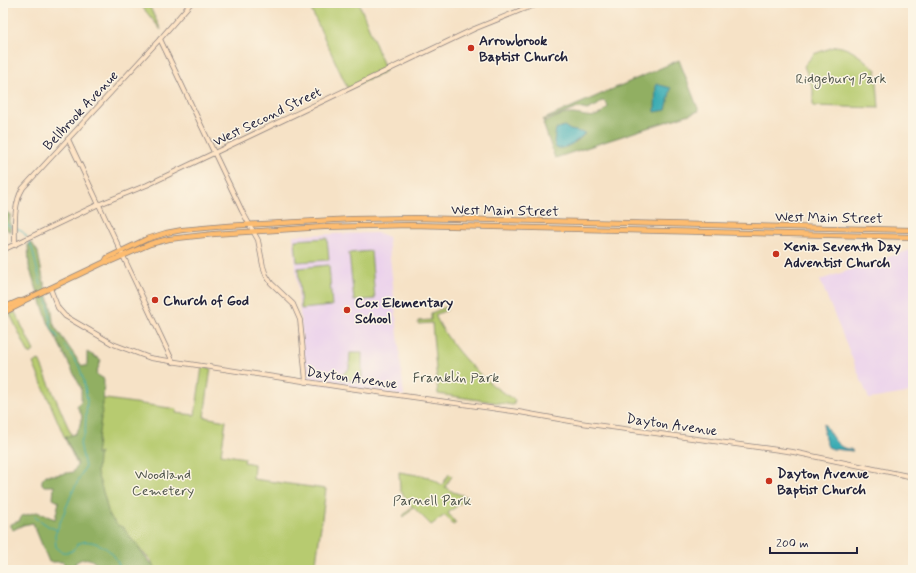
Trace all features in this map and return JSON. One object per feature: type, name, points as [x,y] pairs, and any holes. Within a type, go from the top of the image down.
[{"type":"main road","name":"Bellbrook Avenue","points":[[15,244],[16,204],[21,190],[160,39],[191,3]]},
{"type":"main road","name":"West Second Street","points":[[3,250],[100,204],[139,189],[474,29],[515,12],[542,3]]},
{"type":"main road","points":[[160,39],[259,244],[266,275],[271,283],[291,301],[298,313],[306,382]]},
{"type":"main road","points":[[68,139],[100,204],[173,362]]},
{"type":"main road","name":"West Main Street","points":[[3,313],[23,301],[50,288],[105,262],[109,262],[147,239],[171,232],[207,227],[334,219],[397,218],[913,230]]},
{"type":"main road","name":"West Main Street","points":[[122,253],[165,240],[253,231],[324,227],[411,225],[913,237]]},
{"type":"main road","name":"Dayton Avenue","points":[[50,288],[59,310],[65,316],[120,347],[144,357],[642,432],[793,452],[913,477]]},
{"type":"main road","name":"West Main Street","points":[[3,308],[19,301],[23,301]]},
{"type":"shaded area","name":"Cox Elementary School","points":[[379,233],[388,237],[404,396],[306,382],[293,235]]},
{"type":"shaded area","points":[[913,249],[913,392],[869,399],[820,280]]},
{"type":"green space","points":[[139,3],[148,3],[161,30]]},
{"type":"green space","points":[[308,3],[359,3],[386,71],[348,89]]},
{"type":"green space","name":"Ridgebury Park","points":[[836,46],[853,52],[876,70],[879,108],[813,106],[813,89],[804,66],[814,54]]},
{"type":"green space","points":[[679,60],[699,111],[555,158],[543,123],[558,116],[567,114],[589,116],[598,115],[608,107],[606,102],[601,101],[598,105],[587,110],[578,108],[543,121],[542,120]],"holes":[[[564,126],[570,130],[585,134],[576,142],[554,142],[555,137]]]},
{"type":"green space","points":[[3,211],[10,214],[10,232],[3,226]]},
{"type":"green space","points":[[327,238],[329,260],[297,262],[295,240]]},
{"type":"green space","points":[[32,243],[38,252],[55,327],[82,366],[87,366],[87,352],[101,360],[96,374],[104,379],[103,403],[96,455],[100,453],[98,457],[97,473],[109,515],[117,525],[123,527],[137,544],[142,553],[157,570],[101,570],[96,563],[90,559],[83,559],[75,563],[77,570],[67,570],[63,562],[49,562],[33,523],[23,525],[13,530],[10,527],[10,524],[19,521],[22,516],[37,512],[55,519],[59,502],[53,499],[54,486],[44,486],[42,484],[42,480],[46,475],[73,472],[78,464],[65,437],[75,434],[79,428],[82,416],[77,406],[81,401],[81,388],[48,322],[29,267],[28,245]]},
{"type":"green space","points":[[371,251],[375,299],[354,301],[349,253]]},
{"type":"green space","points":[[329,265],[332,306],[301,309],[298,268]]},
{"type":"green space","name":"Franklin Park","points":[[446,307],[447,310],[435,315],[449,340],[469,364],[480,374],[503,393],[515,400],[513,405],[438,394],[432,323],[418,324],[418,321],[431,320],[431,313]]},
{"type":"green space","points":[[15,312],[34,351],[29,354],[10,314]]},
{"type":"green space","points":[[350,353],[362,353],[362,382],[341,379],[339,377],[349,369]]},
{"type":"green space","points":[[39,360],[74,441],[98,510],[67,443],[33,363]]},
{"type":"green space","name":"Woodland Cemetery","points":[[202,367],[211,368],[204,417],[226,421],[221,454],[245,458],[244,462],[254,464],[253,479],[326,489],[315,570],[155,570],[151,560],[111,523],[97,486],[92,397],[177,409],[176,413],[195,415]]},
{"type":"green space","name":"Parnell Park","points":[[399,472],[429,477],[442,485],[449,474],[452,476],[445,487],[453,492],[468,497],[448,513],[456,523],[453,525],[445,515],[431,525],[413,507],[404,517],[403,516],[412,506],[400,490]]},
{"type":"water","points":[[656,84],[671,88],[666,110],[655,112]]},
{"type":"water","points":[[564,126],[570,130],[585,133],[568,146],[556,148],[554,142],[556,129]]},
{"type":"water","points":[[823,424],[838,444],[853,451],[828,447],[825,439]]},
{"type":"waterway","points":[[3,220],[9,226],[14,228]]},
{"type":"waterway","points":[[17,229],[23,232],[27,237]]},
{"type":"waterway","points":[[28,240],[32,248],[41,285]]},
{"type":"waterway","points":[[46,297],[49,307],[51,327],[59,339]]},
{"type":"waterway","points":[[65,346],[79,366],[84,381],[87,400],[85,433],[80,443],[85,467],[72,493],[55,535],[56,547],[62,552],[70,552],[80,543],[89,542],[98,544],[108,549],[116,559],[121,570]]},
{"type":"waterway","points":[[35,517],[57,530]]},
{"type":"place","name":"Arrowbrook Baptist Church","points":[[471,48]]},
{"type":"place","name":"Xenia Seventh Day Adventist Church","points":[[776,254]]},
{"type":"place","name":"Church of God","points":[[155,300]]},
{"type":"place","name":"Cox Elementary School","points":[[347,310]]},
{"type":"place","name":"Dayton Avenue Baptist Church","points":[[769,481]]}]
